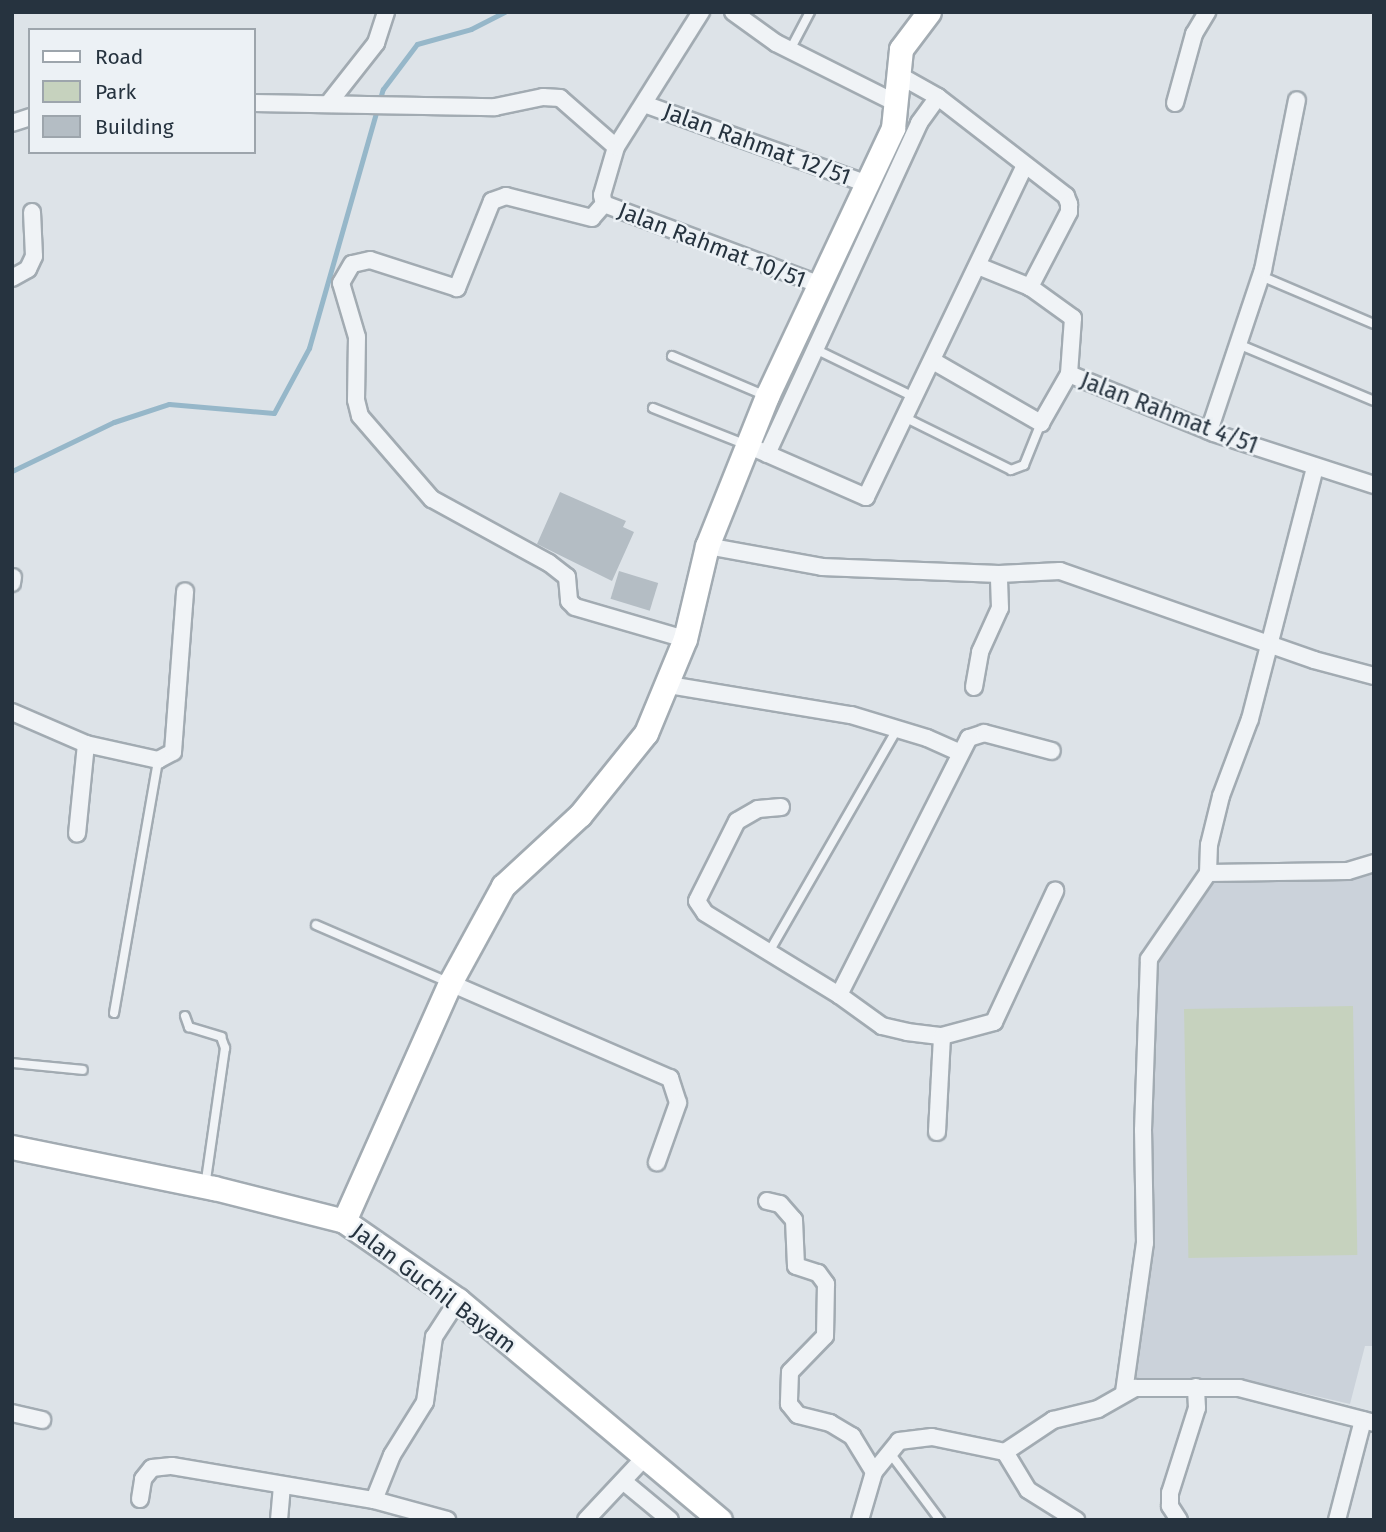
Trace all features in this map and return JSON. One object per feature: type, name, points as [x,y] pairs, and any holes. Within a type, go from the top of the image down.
[{"type":"street","points":[[328,104],[376,43],[386,12]]},
{"type":"street","points":[[685,639],[575,607],[569,601],[567,577],[550,563],[432,499],[360,416],[356,400],[357,337],[341,283],[352,264],[370,260],[457,288],[492,201],[506,196],[592,218],[604,204],[602,195],[616,147],[701,12]]},
{"type":"street","points":[[733,12],[790,50],[894,102]]},
{"type":"street","points":[[757,449],[767,396],[870,185],[892,128],[901,49],[929,12]]},
{"type":"street","points":[[1175,103],[1194,34],[1207,12]]},
{"type":"street","points":[[897,74],[938,97],[1066,196],[1069,212],[1030,287],[978,266]]},
{"type":"street","points":[[256,103],[495,107],[543,97],[560,99],[616,147]]},
{"type":"street","points":[[344,1221],[450,983],[503,886],[580,816],[614,777],[646,733],[685,639],[706,546],[757,449],[815,349],[919,123],[938,97]]},
{"type":"street","points":[[1209,431],[1261,276],[1297,100]]},
{"type":"street","name":"Jalan Rahmat 12/51","points":[[644,104],[870,185]]},
{"type":"street","points":[[757,449],[866,497],[916,398],[1025,165]]},
{"type":"street","name":"Jalan Rahmat 10/51","points":[[604,204],[821,285]]},
{"type":"street","points":[[12,278],[28,269],[34,256],[32,212]]},
{"type":"street","name":"Jalan Rahmat 4/51","points":[[1030,287],[1065,308],[1073,318],[1069,374],[1209,431],[1315,468],[1374,485]]},
{"type":"street","points":[[933,361],[1041,423],[1069,374]]},
{"type":"street","points":[[1124,1392],[1145,1243],[1145,975],[1156,947],[1208,873],[1209,845],[1221,796],[1250,719],[1315,468]]},
{"type":"street","points":[[706,546],[822,567],[999,575],[1060,571],[1271,641],[1314,660],[1374,676]]},
{"type":"street","points":[[974,687],[980,652],[1000,608],[999,575]]},
{"type":"street","points":[[12,583],[13,577]]},
{"type":"street","points":[[12,712],[86,744],[158,760],[173,752],[185,591]]},
{"type":"street","points":[[668,685],[851,715],[898,728],[960,753]]},
{"type":"street","points":[[839,995],[960,753],[975,733],[1052,751]]},
{"type":"street","points":[[77,834],[86,744]]},
{"type":"street","points":[[780,807],[758,809],[737,821],[697,901],[705,913],[767,954],[839,995],[882,1027],[942,1036],[968,1032],[994,1022],[1055,891]]},
{"type":"street","points":[[1208,873],[1348,871],[1374,863]]},
{"type":"street","points":[[450,983],[670,1078],[678,1103],[657,1162]]},
{"type":"street","points":[[937,1132],[942,1036]]},
{"type":"street","name":"Jalan Guchil Bayam","points":[[12,1146],[205,1186],[344,1221],[458,1300],[720,1520]]},
{"type":"street","points":[[767,1201],[780,1205],[794,1220],[796,1266],[818,1273],[826,1284],[825,1336],[790,1372],[789,1404],[797,1415],[830,1423],[852,1436],[874,1472]]},
{"type":"street","points":[[374,1500],[391,1455],[425,1402],[434,1336],[458,1300]]},
{"type":"street","points":[[1179,1520],[1170,1506],[1170,1493],[1197,1408],[1196,1387]]},
{"type":"street","points":[[860,1520],[874,1472],[888,1451],[899,1441],[932,1437],[1005,1452],[1054,1420],[1098,1409],[1124,1392],[1196,1387],[1239,1388],[1368,1421],[1337,1520]]},
{"type":"street","points":[[12,1413],[42,1420]]},
{"type":"street","points":[[1005,1452],[1028,1490],[1076,1520]]},
{"type":"street","points":[[586,1520],[646,1456]]},
{"type":"street","points":[[141,1499],[143,1479],[152,1468],[162,1467],[282,1488],[374,1500],[447,1520]]},
{"type":"street","points":[[623,1481],[670,1520]]},
{"type":"street","points":[[279,1520],[282,1488]]},
{"type":"lane","points":[[790,50],[810,12]]},
{"type":"lane","points":[[1261,276],[1374,324]]},
{"type":"lane","points":[[1238,344],[1374,401]]},
{"type":"lane","points":[[815,349],[916,398]]},
{"type":"lane","points":[[672,356],[767,396]]},
{"type":"lane","points":[[653,408],[757,449]]},
{"type":"lane","points":[[906,418],[1018,470],[1024,465],[1041,423]]},
{"type":"lane","points":[[767,954],[898,728]]},
{"type":"lane","points":[[114,1013],[158,760]]},
{"type":"lane","points":[[316,925],[450,983]]},
{"type":"lane","points":[[185,1016],[189,1027],[221,1037],[225,1048],[205,1186]]},
{"type":"lane","points":[[12,1063],[83,1070]]},
{"type":"lane","points":[[888,1451],[940,1520]]},
{"type":"shaded area","points":[[1374,870],[1374,1346],[1365,1346],[1350,1404],[1237,1378],[1134,1379],[1153,1243],[1153,964],[1213,878],[1364,877]]},
{"type":"green space","points":[[1353,1006],[1357,1255],[1188,1258],[1184,1009]]},
{"type":"building","points":[[560,492],[626,521],[623,527],[634,532],[612,581],[537,544]]},
{"type":"building","points":[[619,571],[658,583],[650,611],[611,599]]},
{"type":"waterway","points":[[12,471],[114,422],[169,404],[274,413],[309,348],[383,89],[417,44],[471,29],[505,12]]}]
